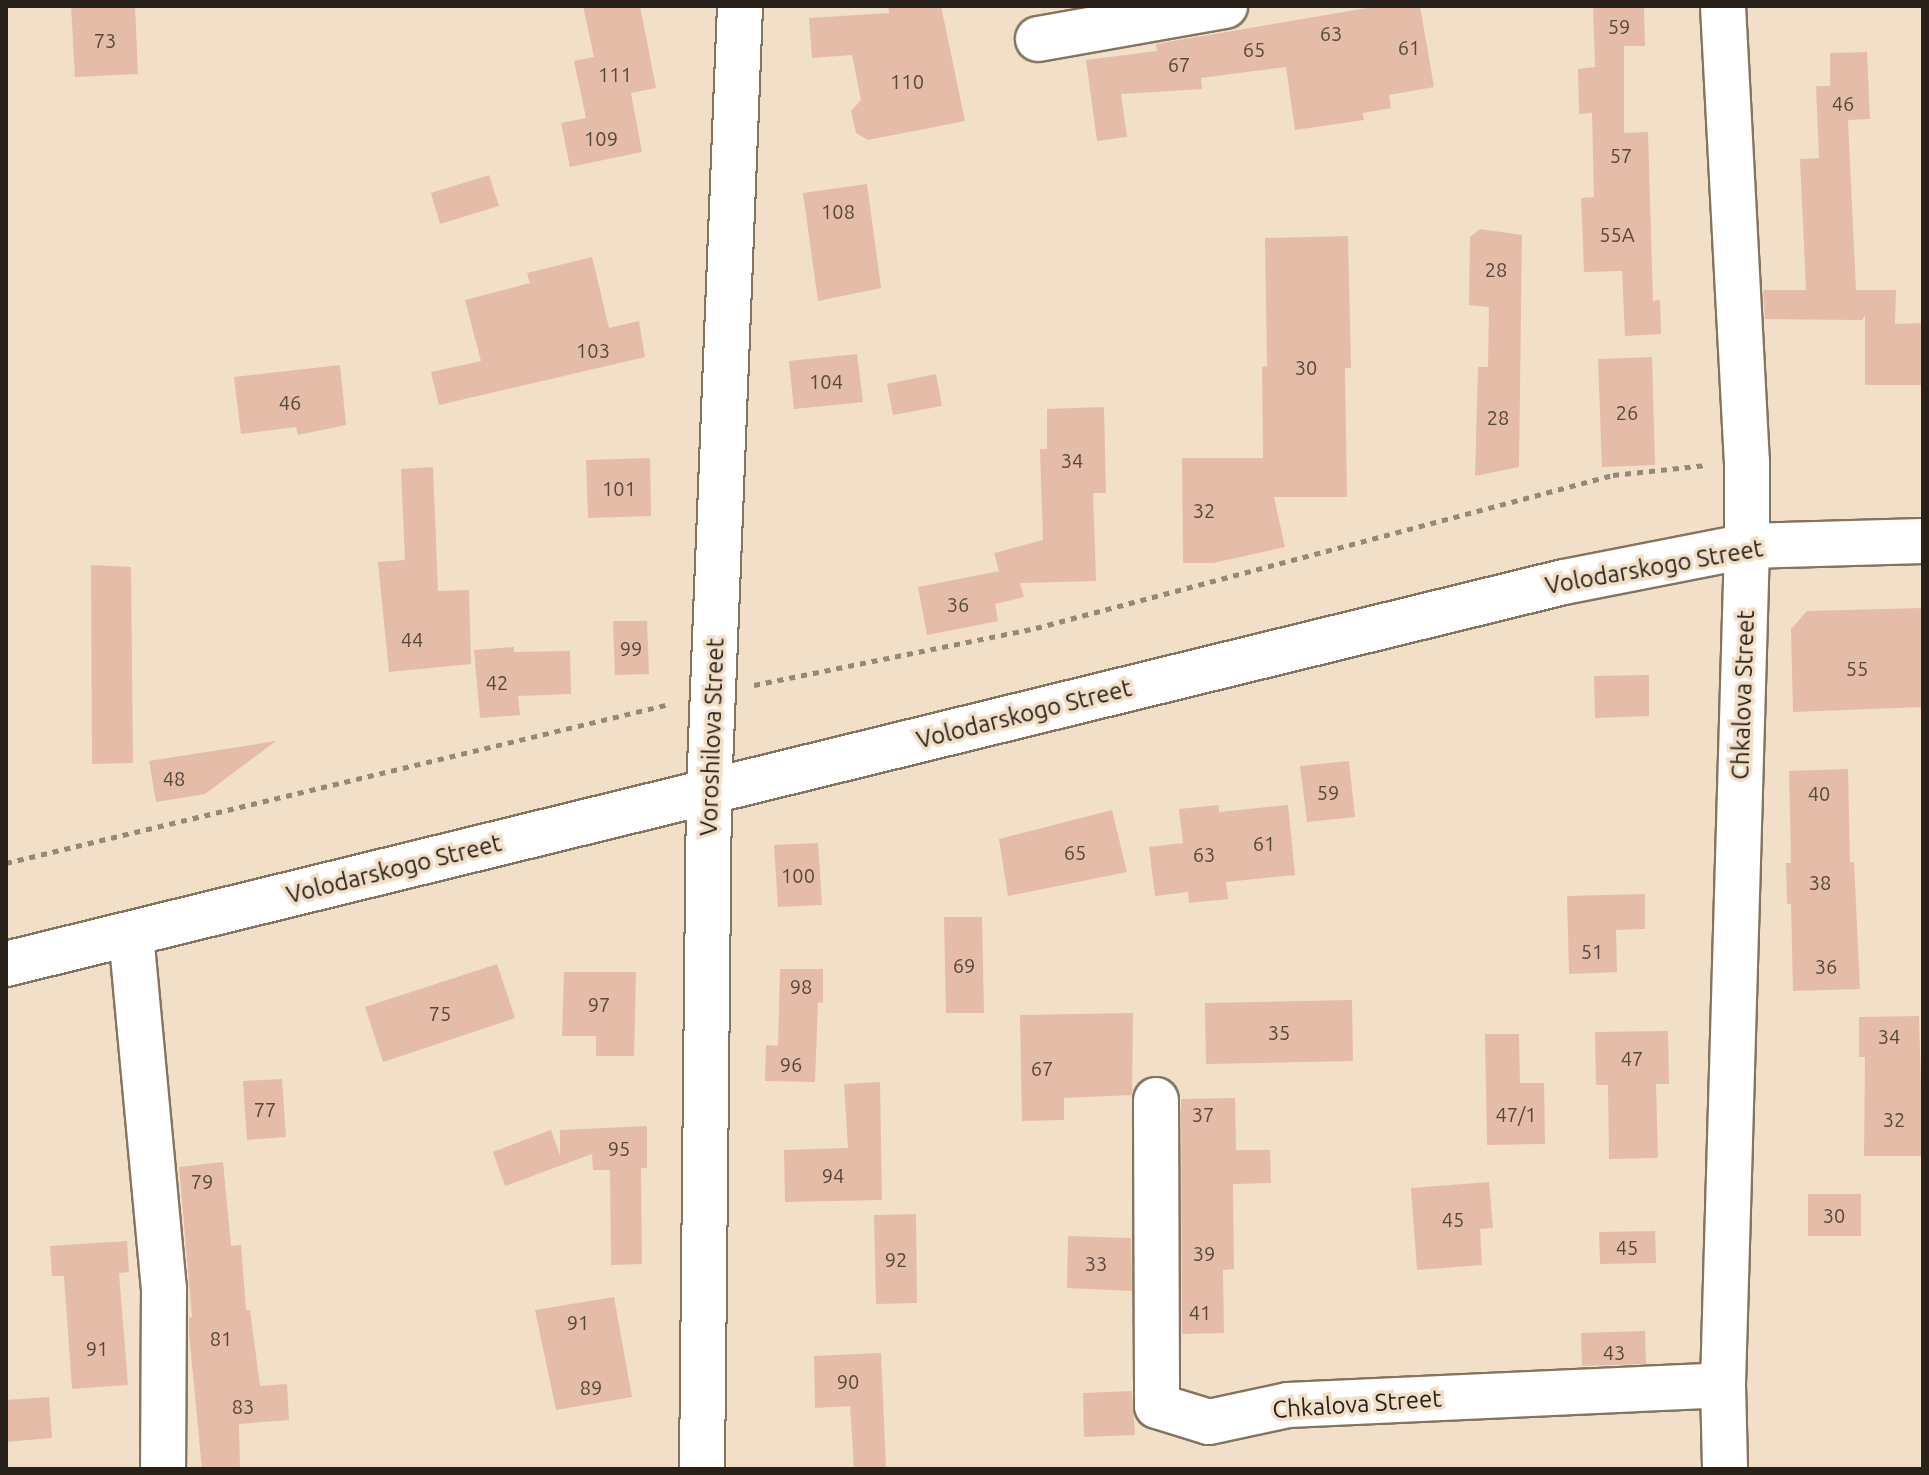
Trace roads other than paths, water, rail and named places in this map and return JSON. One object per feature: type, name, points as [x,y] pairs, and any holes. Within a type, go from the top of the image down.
[{"type":"street","name":"Voroshilova Street","points":[[702,1469],[709,792],[740,6]]},
{"type":"street","points":[[1038,39],[1225,6]]},
{"type":"street","name":"Chkalova Street","points":[[1723,6],[1747,461],[1723,1385],[1725,1469]]},
{"type":"street","name":"Volodarskogo Street","points":[[6,964],[1548,586],[1747,546],[1923,541]]},
{"type":"street","points":[[131,934],[164,1288],[163,1469]]},
{"type":"street","name":"Chkalova Street","points":[[1156,1100],[1157,1406],[1209,1422],[1288,1405],[1723,1385]]}]
